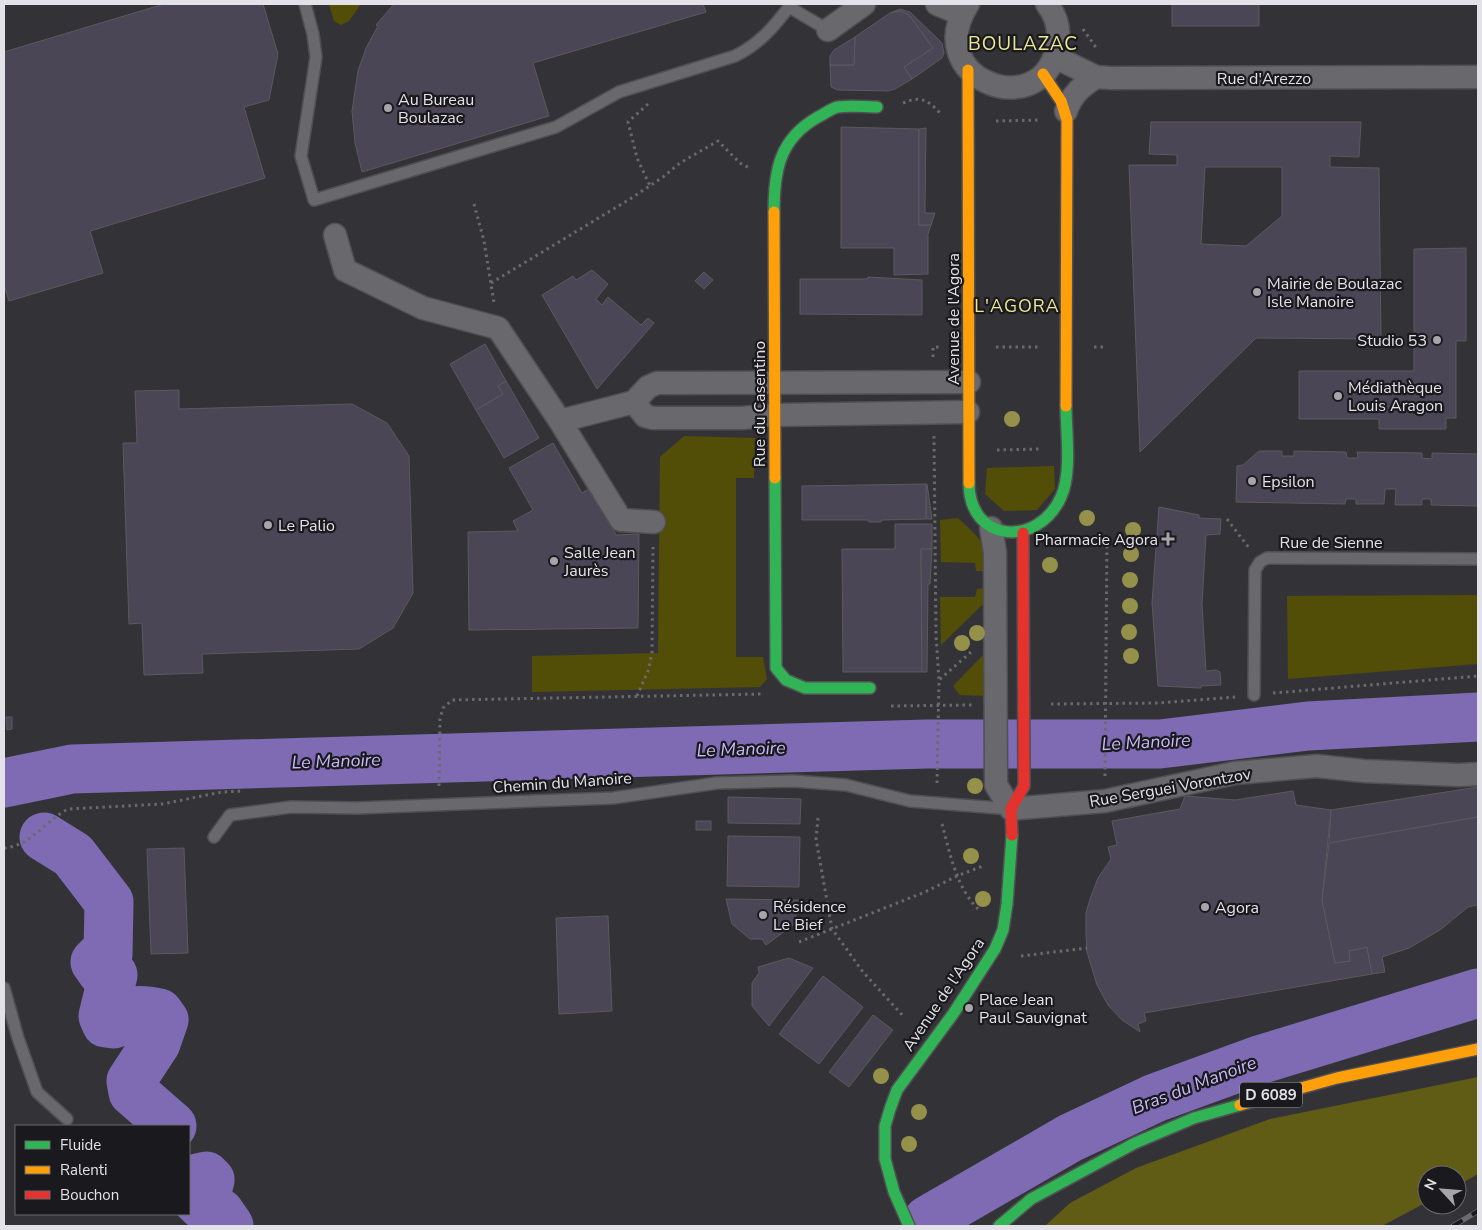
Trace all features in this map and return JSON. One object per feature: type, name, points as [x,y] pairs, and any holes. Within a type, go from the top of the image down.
[{"type":"street","points":[[828,30],[864,4]]},
{"type":"street","points":[[936,4],[964,9],[956,33],[956,43],[968,70],[981,80],[996,87],[1013,88],[1029,83],[1049,65],[1059,42],[1058,26],[1053,12],[1047,4]]},
{"type":"street","points":[[991,528],[1007,534],[1023,533],[1043,521],[1061,499],[1066,479],[1068,440],[1066,111],[1049,65]]},
{"type":"street","name":"Rue d'Arezzo","points":[[1049,65],[1096,77],[1478,77]]},
{"type":"street","name":"Avenue de l'Agora","points":[[968,70],[969,496],[973,508],[991,528]]},
{"type":"street","points":[[1066,111],[1073,96],[1082,86],[1096,77]]},
{"type":"street","name":"Rue du Casentino","points":[[870,688],[805,688],[786,680],[776,668],[774,185],[783,151],[792,136],[804,124],[837,106],[878,107]]},
{"type":"street","points":[[335,235],[345,270],[423,308],[498,328],[560,421],[621,520],[654,522]]},
{"type":"street","points":[[560,421],[634,402],[648,387],[657,383],[969,382]]},
{"type":"street","points":[[634,402],[645,416],[654,418],[742,418],[776,415],[968,412]]},
{"type":"street","points":[[991,528],[995,552],[996,784],[1010,809],[1024,786],[1023,533]]},
{"type":"street","name":"Rue Serguei Vorontzov","points":[[1010,809],[1105,801],[1235,773],[1317,766],[1364,771],[1478,774]]},
{"type":"street","name":"Avenue de l'Agora","points":[[908,1226],[888,1179],[883,1142],[888,1109],[897,1090],[953,1014],[995,949],[1002,930],[1007,904],[1012,852],[1010,809]]},
{"type":"street","name":"D 6089","points":[[998,1226],[1031,1199],[1074,1175],[1135,1143],[1194,1118],[1337,1078],[1478,1049]]},
{"type":"street","name":"D 6089","points":[[1039,1208],[1074,1175]]},
{"type":"lane","points":[[305,4],[314,34],[316,57],[301,156],[314,200],[556,128],[619,92],[735,56],[748,50],[771,31],[789,5],[828,30]]},
{"type":"lane","name":"Rue de Sienne","points":[[1254,695],[1255,570],[1260,562],[1267,558],[1478,558]]},
{"type":"lane","name":"Chemin du Manoire","points":[[214,837],[230,815],[291,807],[357,808],[613,798],[716,783],[793,781],[846,785],[910,801],[1010,809]]},
{"type":"lane","points":[[4,988],[18,1038],[37,1092],[66,1119]]},
{"type":"path","points":[[650,186],[637,158],[628,122],[648,104],[657,102]]},
{"type":"path","points":[[491,283],[650,186],[680,163],[718,141],[740,163],[758,171],[756,181],[774,185]]},
{"type":"path","points":[[474,204],[484,241],[498,328]]},
{"type":"path","points":[[934,412],[936,635],[939,680],[938,767]]},
{"type":"path","points":[[990,450],[1047,449]]},
{"type":"path","points":[[1227,519],[1260,562]]},
{"type":"path","points":[[637,696],[648,671],[652,654],[654,522]]},
{"type":"path","points":[[1105,764],[1107,536]]},
{"type":"path","points":[[939,680],[973,650]]},
{"type":"path","points":[[439,788],[440,719],[443,708],[452,700],[766,694]]},
{"type":"path","points":[[889,706],[938,706],[995,710]]},
{"type":"path","points":[[936,803],[957,876],[971,902],[983,914]]},
{"type":"path","points":[[818,818],[816,839],[832,929],[863,972],[904,1017]]},
{"type":"path","points":[[4,848],[18,847]]},
{"type":"path","points":[[799,942],[925,892],[957,876],[988,864]]},
{"type":"path","points":[[1015,956],[1087,948]]},
{"type":"shaded area","points":[[329,4],[361,4],[349,21],[341,25],[334,21]]},
{"type":"shaded area","points":[[684,436],[755,438],[754,478],[736,478],[736,657],[763,657],[767,679],[760,687],[532,692],[532,656],[658,653],[660,457]]},
{"type":"shaded area","points":[[1054,466],[1055,489],[1037,510],[1004,511],[985,494],[987,468]]},
{"type":"shaded area","points":[[958,518],[976,535],[983,546],[986,571],[976,571],[975,563],[941,562],[940,520]]},
{"type":"shaded area","points":[[986,588],[986,601],[941,645],[940,597],[975,597],[977,589]]},
{"type":"shaded area","points":[[1478,595],[1478,664],[1288,679],[1287,596]]},
{"type":"shaded area","points":[[985,653],[986,696],[960,695],[953,686]]},
{"type":"shaded area","points":[[1478,1077],[1478,1174],[1467,1180],[1467,1165],[1417,1165],[1417,1207],[1382,1226],[1045,1226],[1070,1203],[1136,1168],[1270,1119]]},
{"type":"building","points":[[164,4],[263,4],[278,54],[269,100],[244,107],[265,178],[90,231],[103,273],[9,301],[4,285],[4,52]]},
{"type":"building","points":[[394,4],[703,4],[706,12],[533,63],[549,116],[362,172],[355,143],[352,111],[358,71],[366,48],[378,26],[376,25]]},
{"type":"building","points":[[1172,4],[1259,4],[1259,26],[1172,26]]},
{"type":"building","points":[[900,9],[910,12],[942,43],[944,53],[942,58],[912,79],[904,67],[933,48],[909,15],[900,11],[890,13]]},
{"type":"building","points":[[900,11],[909,15],[933,48],[904,67],[912,79],[888,91],[838,90],[831,87],[830,65],[854,65],[855,37],[890,13]]},
{"type":"building","points":[[855,37],[854,65],[830,65],[830,56],[834,50]]},
{"type":"building","name":"Mairie de Boulazac Isle Manoire","points":[[1151,122],[1361,122],[1359,157],[1330,156],[1330,167],[1379,168],[1381,339],[1256,338],[1140,452],[1129,165],[1177,165],[1177,155],[1149,154]],"holes":[[[1205,167],[1282,167],[1282,216],[1246,246],[1201,244]]]},
{"type":"building","points":[[841,127],[919,129],[919,225],[931,225],[928,234],[928,274],[894,275],[894,248],[841,248]]},
{"type":"building","points":[[926,128],[925,213],[935,213],[931,225],[919,225],[919,129]]},
{"type":"building","points":[[1466,248],[1466,341],[1456,341],[1456,418],[1446,418],[1446,429],[1379,429],[1379,419],[1299,419],[1299,371],[1414,371],[1414,249]]},
{"type":"building","points":[[592,270],[608,284],[596,299],[602,305],[608,297],[641,325],[648,318],[654,323],[597,389],[542,295],[573,276],[576,280]]},
{"type":"building","points":[[704,272],[713,280],[704,289],[695,281]]},
{"type":"building","points":[[868,277],[922,280],[922,315],[800,314],[800,279],[867,279]]},
{"type":"building","points":[[485,344],[506,381],[498,386],[503,394],[476,410],[450,364]]},
{"type":"building","points":[[506,381],[539,438],[504,458],[476,410],[503,394],[498,386]]},
{"type":"building","name":"Le Palio","points":[[179,390],[179,409],[352,404],[387,423],[409,456],[413,593],[393,628],[359,649],[202,654],[203,673],[144,675],[142,623],[129,624],[123,443],[137,443],[135,391]]},
{"type":"building","name":"Salle Jean Jaurès","points":[[553,443],[582,493],[592,487],[616,535],[639,534],[638,628],[469,630],[468,532],[518,531],[513,521],[533,510],[509,468]]},
{"type":"building","points":[[1259,451],[1282,451],[1282,456],[1294,456],[1294,451],[1346,452],[1347,458],[1358,458],[1357,452],[1422,453],[1422,458],[1432,459],[1432,453],[1478,454],[1478,506],[1431,505],[1431,499],[1422,499],[1422,505],[1395,505],[1396,489],[1385,489],[1384,504],[1356,504],[1356,499],[1346,499],[1345,504],[1236,502],[1237,466],[1243,465]]},
{"type":"building","points":[[926,484],[926,519],[882,520],[881,522],[869,522],[868,520],[802,520],[802,486]]},
{"type":"building","points":[[927,484],[932,519],[926,519]]},
{"type":"building","points":[[1159,507],[1199,515],[1199,518],[1221,519],[1220,534],[1206,535],[1202,604],[1206,671],[1216,670],[1220,672],[1221,685],[1201,686],[1201,688],[1158,686],[1152,603]]},
{"type":"building","points":[[895,524],[932,524],[932,549],[921,549],[922,672],[843,672],[842,549],[895,549]]},
{"type":"building","points":[[921,549],[932,549],[930,584],[928,584],[927,672],[922,672]]},
{"type":"building","points":[[6,717],[12,717],[12,729],[7,730]]},
{"type":"building","points":[[1478,787],[1478,817],[1329,843],[1331,810]]},
{"type":"building","name":"Agora","points":[[1293,791],[1296,805],[1331,810],[1322,900],[1335,963],[1350,961],[1349,951],[1367,947],[1372,974],[1144,1013],[1146,1021],[1138,1024],[1140,1032],[1122,1020],[1108,1005],[1097,985],[1087,952],[1086,935],[1086,913],[1090,899],[1098,878],[1111,859],[1108,847],[1117,845],[1112,821],[1180,809],[1185,796],[1235,800]]},
{"type":"building","points":[[728,797],[801,799],[800,824],[728,823]]},
{"type":"building","points":[[1478,817],[1478,905],[1468,907],[1440,930],[1409,948],[1382,957],[1385,972],[1372,974],[1367,947],[1349,951],[1350,961],[1335,963],[1322,900],[1329,843]]},
{"type":"building","points":[[696,821],[711,821],[711,830],[696,830]]},
{"type":"building","points":[[728,836],[800,837],[799,887],[727,886]]},
{"type":"building","points":[[184,848],[188,953],[151,954],[147,849]]},
{"type":"building","name":"Résidence Le Bief","points":[[726,899],[799,900],[799,905],[793,925],[766,945],[762,939],[750,939],[732,924]]},
{"type":"building","points":[[608,916],[612,1011],[559,1014],[556,918]]},
{"type":"building","points":[[789,958],[813,968],[769,1026],[752,1006],[752,983],[759,973],[758,967]]},
{"type":"building","points":[[823,976],[863,1007],[819,1064],[779,1034]]},
{"type":"building","points":[[873,1015],[893,1030],[849,1087],[829,1072]]},
{"type":"waterway","name":"Le Manoire","points":[[4,783],[72,769],[927,744],[1160,744],[1308,726],[1478,717]]},
{"type":"waterway","name":"Bras du Manoire","points":[[44,837],[73,855],[109,902],[108,955],[102,955],[95,962],[102,972],[113,975],[103,1016],[106,1023],[114,1024],[125,1015],[140,1010],[159,1013],[164,1020],[156,1043],[131,1081],[133,1092],[171,1125]]},
{"type":"waterway","name":"Bras du Manoire","points":[[928,1220],[1070,1138],[1155,1098],[1259,1060],[1478,993]]},
{"type":"waterway","name":"Bras du Manoire","points":[[190,1180],[206,1176],[210,1180],[208,1188],[196,1199],[202,1205],[220,1213],[229,1226]]},
{"type":"railway","points":[[1453,1226],[1478,1211]]},
{"type":"traffic: fast","points":[[774,212],[775,183],[781,157],[795,135],[818,117],[836,108],[848,106],[877,107]]},
{"type":"traffic: fast","points":[[969,483],[972,503],[980,518],[992,527],[1006,532],[1022,531],[1037,525],[1050,514],[1061,497],[1064,488],[1068,452],[1066,406]]},
{"type":"traffic: fast","points":[[775,478],[776,668],[786,680],[805,688],[870,688]]},
{"type":"traffic: fast","points":[[909,1226],[894,1192],[885,1159],[885,1126],[897,1090],[953,1014],[995,949],[1003,930],[1007,904],[1012,835]]},
{"type":"traffic: fast","points":[[999,1226],[1031,1199],[1135,1143],[1194,1118],[1240,1105]]},
{"type":"traffic: slow","points":[[968,70],[969,483]]},
{"type":"traffic: slow","points":[[1043,74],[1061,101],[1067,120],[1066,406]]},
{"type":"traffic: slow","points":[[774,212],[775,478]]},
{"type":"traffic: slow","points":[[1240,1105],[1337,1078],[1478,1049]]},
{"type":"traffic: jam","points":[[1012,835],[1011,809],[1024,786],[1023,533]]},
{"type":"place","name":"Au Bureau Boulazac","points":[[388,108]]},
{"type":"place","name":"Mairie de Boulazac Isle Manoire","points":[[1257,292]]},
{"type":"place","name":"Studio 53","points":[[1437,340]]},
{"type":"place","name":"Médiathèque Louis Aragon","points":[[1338,396]]},
{"type":"place","name":"Epsilon","points":[[1252,481]]},
{"type":"place","name":"Le Palio","points":[[268,525]]},
{"type":"place","name":"Pharmacie Agora","points":[[1168,539]]},
{"type":"place","name":"Salle Jean Jaurès","points":[[554,561]]},
{"type":"place","name":"Agora","points":[[1205,907]]},
{"type":"place","name":"Résidence Le Bief","points":[[763,915]]},
{"type":"place","name":"Place Jean Paul Sauvignat","points":[[969,1008]]},
{"type":"district","name":"BOULAZAC","points":[[1023,43]]},
{"type":"district","name":"L'AGORA","points":[[1017,306]]}]
